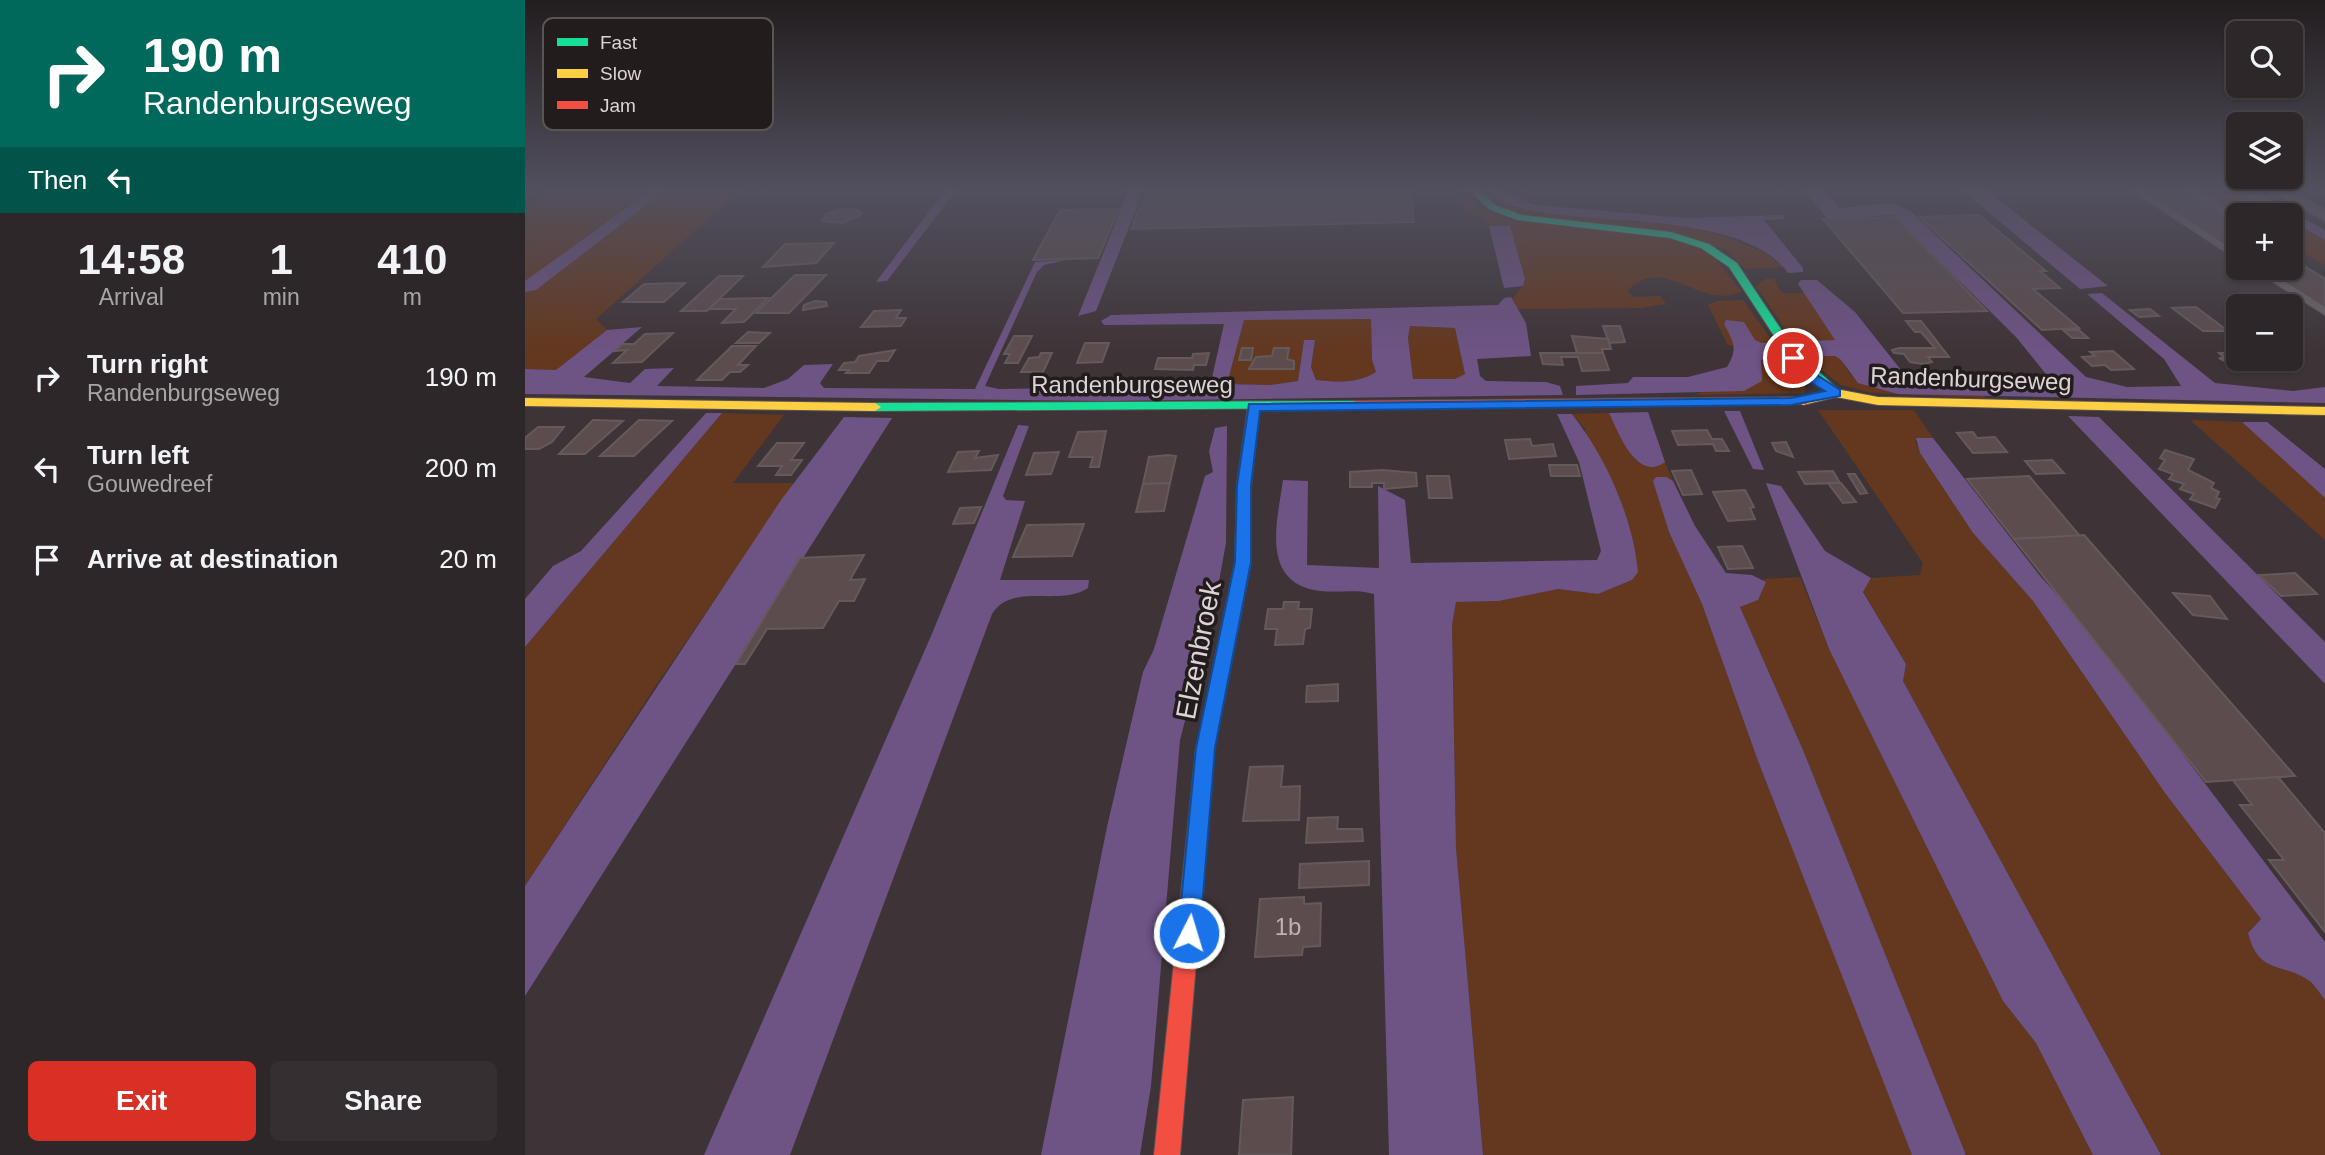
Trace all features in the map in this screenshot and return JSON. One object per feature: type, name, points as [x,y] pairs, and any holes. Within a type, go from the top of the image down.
[{"type":"street","points":[[1702,243],[1720,252],[1733,265],[1793,358],[1810,376],[1836,393]]},
{"type":"street","name":"Randenburgseweg","points":[[525,402],[936,408],[1254,407],[1791,402],[1836,393],[1878,401],[2325,411]]},
{"type":"street","name":"Elzenbroek","points":[[1167,1155],[1205,748],[1243,562],[1244,485],[1254,407]]},
{"type":"lane","points":[[2275,280],[2325,312]]},
{"type":"shaded area","points":[[529,243],[578,243],[525,281],[525,244]]},
{"type":"shaded area","points":[[578,243],[597,243],[536,290],[525,292],[525,281]]},
{"type":"shaded area","points":[[596,243],[681,243],[596,319],[607,330],[556,370],[525,369],[525,292],[536,289]]},
{"type":"shaded area","points":[[905,243],[916,243],[887,281],[876,282]]},
{"type":"shaded area","points":[[1107,243],[1123,243],[1096,311],[1078,316]]},
{"type":"shaded area","points":[[1493,243],[1515,243],[1525,279],[1523,286],[1504,288]]},
{"type":"shaded area","points":[[1515,243],[1682,243],[1708,251],[1742,291],[1726,295],[1712,294],[1656,278],[1642,280],[1628,290],[1633,297],[1660,296],[1666,304],[1641,308],[1508,309],[1525,279]]},
{"type":"shaded area","points":[[1691,243],[1741,243],[1767,254],[1784,267],[1745,269],[1725,249]]},
{"type":"shaded area","points":[[1745,243],[1783,243],[1803,268],[1803,272],[1788,273],[1760,249]]},
{"type":"shaded area","points":[[1921,243],[1944,243],[2086,377],[2127,387],[2181,386],[2164,359],[2087,294],[2102,293],[2215,383],[2293,391],[2325,387],[2325,403],[1898,394],[1858,383],[1835,356],[1775,356],[1761,360],[1762,381],[1744,391],[1576,395],[1576,386],[1628,383],[1633,377],[1688,377],[1727,367],[1734,350],[1724,324],[1726,320],[1744,322],[1755,340],[1761,343],[1835,340],[1798,284],[1801,280],[1817,280],[1855,312],[1901,370],[1930,378],[2038,379],[2045,373],[2016,337]]},
{"type":"shaded area","points":[[2025,243],[2053,243],[2108,286],[2080,289]]},
{"type":"shaded area","points":[[2303,243],[2325,243],[2325,265],[2303,253]]},
{"type":"shaded area","points":[[1066,260],[1044,265],[1037,272],[985,386],[999,389],[1057,388],[1107,392],[1211,382],[1224,324],[1104,325],[1101,321],[1111,315],[1498,305],[1504,298],[1511,297],[1526,323],[1531,356],[1477,359],[1480,376],[1486,381],[1546,382],[1560,386],[1563,395],[1107,401],[525,394],[525,369],[556,370],[607,330],[642,327],[584,377],[630,383],[645,369],[674,368],[657,386],[764,388],[788,379],[804,365],[833,364],[820,383],[824,388],[975,389],[1035,262]],"holes":[[[1371,319],[1372,360],[1376,372],[1369,376],[1347,381],[1316,380],[1311,367],[1315,340],[1304,340],[1298,381],[1270,385],[1227,384],[1244,320]],[[1410,326],[1455,328],[1465,374],[1455,379],[1413,379],[1408,338]]]},
{"type":"shaded area","points":[[1765,279],[1774,279],[1782,293],[1804,293],[1836,340],[1794,342],[1756,286]]},
{"type":"shaded area","points":[[1743,300],[1774,343],[1748,348],[1728,345],[1708,305],[1717,301]]},
{"type":"shaded area","points":[[1371,319],[1372,360],[1376,372],[1369,376],[1347,381],[1316,380],[1311,367],[1315,341],[1304,340],[1298,381],[1270,385],[1227,384],[1244,320]]},
{"type":"shaded area","points":[[1410,326],[1455,328],[1465,374],[1455,379],[1413,379],[1408,338]]},
{"type":"shaded area","points":[[1802,355],[1835,356],[1841,360],[1851,376],[1898,394],[1983,394],[1985,398],[1871,393],[1841,385]]},
{"type":"shaded area","points":[[1782,356],[1806,384],[1804,393],[1696,395],[1761,360]]},
{"type":"shaded area","points":[[1818,410],[1914,410],[1933,438],[1915,441],[1920,453],[1973,533],[2033,601],[2165,793],[2261,919],[2248,933],[2258,956],[2273,966],[2311,982],[2325,1000],[2325,1155],[2161,1155],[1903,681],[1906,664],[1863,591],[1871,578],[1920,575],[1923,563]]},
{"type":"shaded area","points":[[1724,411],[1740,411],[1764,470],[1753,469]]},
{"type":"shaded area","points":[[1648,412],[1665,462],[1655,467],[1637,461],[1623,442],[1609,413]]},
{"type":"shaded area","points":[[706,413],[722,413],[525,647],[525,599],[553,566],[581,551]]},
{"type":"shaded area","points":[[722,413],[784,415],[733,483],[794,483],[653,690],[525,886],[525,647]]},
{"type":"shaded area","points":[[1609,413],[1635,460],[1654,467],[1665,462],[1673,481],[1665,477],[1662,508],[1669,532],[1702,604],[1758,761],[1912,1155],[1483,1155],[1456,848],[1452,625],[1456,602],[1499,601],[1558,589],[1598,594],[1632,580],[1585,429],[1572,414]]},
{"type":"shaded area","points":[[1557,414],[1572,414],[1607,469],[1624,510],[1638,572],[1632,580],[1598,594],[1558,589],[1499,601],[1456,602],[1452,625],[1456,848],[1483,1155],[1389,1155],[1374,594],[1314,590],[1297,584],[1286,574],[1276,545],[1283,480],[1308,481],[1307,565],[1379,568],[1378,486],[1405,500],[1411,563],[1597,560],[1601,551],[1579,462]]},
{"type":"shaded area","points":[[2068,416],[2099,417],[2325,642],[2325,684]]},
{"type":"shaded area","points":[[844,417],[892,418],[525,996],[525,886],[781,500]]},
{"type":"shaded area","points":[[2190,420],[2242,422],[2325,498],[2325,540]]},
{"type":"shaded area","points":[[2242,422],[2267,422],[2325,469],[2325,498]]},
{"type":"shaded area","points":[[1018,425],[1029,426],[1003,496],[1006,500],[1025,501],[1000,580],[1089,580],[1088,588],[1064,596],[1011,599],[1000,604],[992,614],[790,1155],[704,1155],[931,636]]},
{"type":"shaded area","points":[[1227,426],[1226,543],[1214,609],[1180,740],[1151,1086],[1140,1155],[1041,1155],[1107,827],[1143,672],[1154,649],[1205,476],[1213,472],[1209,451],[1215,428]]},
{"type":"shaded area","points":[[1916,438],[1933,438],[2041,577],[2088,629],[2325,942],[2325,1000],[2311,982],[2273,966],[2258,956],[2248,933],[2261,919],[2165,793],[2033,601],[1973,533],[1920,453]]},
{"type":"shaded area","points":[[1656,477],[1666,477],[1673,481],[1695,526],[1726,573],[1752,575],[1766,582],[1758,600],[1740,607],[1803,750],[1966,1155],[1912,1155],[1758,761],[1702,604],[1669,532],[1653,481]]},
{"type":"shaded area","points":[[1766,483],[1781,486],[1825,551],[1871,578],[1863,592],[1906,664],[1903,681],[2161,1155],[2093,1155],[2036,1043],[2003,1001],[1829,649]]},
{"type":"shaded area","points":[[1800,577],[1829,649],[2003,1001],[2036,1043],[2093,1155],[1966,1155],[1803,750],[1740,607],[1758,600],[1766,582],[1763,579]]},
{"type":"building","points":[[834,243],[816,263],[763,267],[785,244]]},
{"type":"building","points":[[1042,243],[1104,243],[1098,258],[1033,260]]},
{"type":"building","points":[[1843,243],[1920,243],[1987,311],[1903,313]]},
{"type":"building","points":[[1947,243],[2012,243],[2046,271],[2040,271],[2060,288],[2033,289],[2079,328],[2042,330]]},
{"type":"building","points":[[2303,265],[2324,278],[2325,310],[2303,294],[2278,280],[2303,280]]},
{"type":"building","points":[[795,275],[826,275],[789,313],[756,313]]},
{"type":"building","points":[[719,276],[743,276],[707,311],[681,311]]},
{"type":"building","points":[[685,283],[664,302],[623,302],[644,284]]},
{"type":"building","points":[[768,298],[744,322],[722,323],[736,309],[709,309],[720,299]]},
{"type":"building","points":[[815,301],[826,302],[827,306],[803,310],[804,305]]},
{"type":"building","points":[[2196,307],[2226,331],[2203,331],[2172,308]]},
{"type":"building","points":[[2150,309],[2159,316],[2139,317],[2130,310]]},
{"type":"building","points":[[901,310],[896,318],[906,318],[901,326],[861,327],[874,311]]},
{"type":"building","points":[[1906,321],[1921,321],[1949,357],[1928,357],[1932,362],[1923,364],[1910,362],[1904,354],[1894,353],[1892,350],[1899,348],[1935,348],[1921,332],[1915,332]]},
{"type":"building","points":[[1603,326],[1620,326],[1625,342],[1609,343]]},
{"type":"building","points":[[2063,330],[2079,330],[2088,338],[2072,338]]},
{"type":"building","points":[[748,332],[770,333],[759,343],[736,343]]},
{"type":"building","points":[[673,333],[642,362],[613,363],[627,350],[615,351],[622,344],[634,344],[645,334]]},
{"type":"building","points":[[1014,336],[1032,336],[1018,363],[1005,363],[1010,354],[1004,354]]},
{"type":"building","points":[[1572,336],[1608,339],[1611,349],[1602,349],[1603,353],[1577,353]]},
{"type":"building","points":[[1085,343],[1109,343],[1102,362],[1077,363]]},
{"type":"building","points":[[732,346],[756,346],[738,365],[748,365],[740,372],[730,372],[722,380],[697,380]]},
{"type":"building","points":[[1242,348],[1253,348],[1251,360],[1239,360]]},
{"type":"building","points":[[1274,348],[1289,348],[1287,359],[1294,361],[1294,369],[1249,369],[1256,357],[1272,356]]},
{"type":"building","points":[[895,350],[888,361],[877,361],[869,373],[846,373],[849,370],[839,370],[844,363],[855,362],[859,356]]},
{"type":"building","points":[[2113,351],[2134,369],[2111,370],[2105,365],[2092,366],[2082,357],[2095,356],[2090,352]]},
{"type":"building","points":[[1041,353],[1052,353],[1043,372],[1021,372],[1029,358],[1039,357]]},
{"type":"building","points":[[1209,353],[1206,365],[1194,365],[1193,370],[1155,369],[1158,358],[1192,358],[1193,354]]},
{"type":"building","points":[[1540,353],[1603,353],[1609,370],[1582,371],[1578,357],[1561,357],[1563,365],[1543,364]]},
{"type":"building","points":[[2219,353],[2226,353],[2226,362],[2219,358],[2225,358]]},
{"type":"building","points":[[593,420],[623,421],[585,454],[559,454]]},
{"type":"building","points":[[639,420],[672,421],[634,456],[600,456]]},
{"type":"building","points":[[538,427],[564,427],[552,442],[539,449],[525,449],[525,438]]},
{"type":"building","points":[[1707,430],[1712,439],[1722,439],[1729,451],[1716,451],[1713,444],[1678,445],[1672,431]]},
{"type":"building","points":[[1106,431],[1099,467],[1090,467],[1093,457],[1069,457],[1078,432]]},
{"type":"building","points":[[1973,432],[1977,438],[1995,437],[2007,452],[1973,453],[1957,433]]},
{"type":"building","points":[[1530,439],[1532,446],[1553,444],[1556,456],[1509,459],[1505,440]]},
{"type":"building","points":[[1786,442],[1793,457],[1776,451],[1772,443]]},
{"type":"building","points":[[777,443],[804,443],[791,460],[802,460],[791,475],[776,475],[782,466],[758,466]]},
{"type":"building","points":[[2165,450],[2194,459],[2188,470],[2214,483],[2211,488],[2219,492],[2216,498],[2220,499],[2215,508],[2190,499],[2194,494],[2180,489],[2184,484],[2169,479],[2173,474],[2159,469],[2165,460],[2160,458]]},
{"type":"building","points":[[979,451],[975,458],[998,455],[991,470],[948,472],[958,452]]},
{"type":"building","points":[[1059,452],[1051,474],[1026,475],[1034,453]]},
{"type":"building","points":[[1176,456],[1170,483],[1143,484],[1149,457]]},
{"type":"building","points":[[2052,460],[2064,473],[2036,474],[2025,461]]},
{"type":"building","points":[[1549,465],[1577,465],[1580,476],[1551,476]]},
{"type":"building","points":[[1382,470],[1416,473],[1417,486],[1384,489],[1384,483],[1372,483],[1372,487],[1350,487],[1350,472]]},
{"type":"building","points":[[1691,470],[1702,494],[1683,495],[1672,471]]},
{"type":"building","points":[[1833,471],[1840,483],[1805,484],[1798,472]]},
{"type":"building","points":[[1848,474],[1855,474],[1867,493],[1860,494]]},
{"type":"building","points":[[1427,476],[1449,476],[1452,498],[1429,498]]},
{"type":"building","points":[[2029,476],[2080,536],[2014,539],[1967,479]]},
{"type":"building","points":[[1170,483],[1164,511],[1136,512],[1143,484]]},
{"type":"building","points":[[1828,483],[1841,483],[1856,502],[1843,503]]},
{"type":"building","points":[[1745,490],[1754,507],[1750,508],[1755,519],[1728,521],[1713,492]]},
{"type":"building","points":[[981,507],[974,523],[953,524],[960,508]]},
{"type":"building","points":[[1084,524],[1072,556],[1013,557],[1027,525]]},
{"type":"building","points":[[2084,535],[2295,776],[2206,782],[2014,539]]},
{"type":"building","points":[[1742,546],[1753,568],[1728,569],[1718,547]]},
{"type":"building","points":[[864,555],[850,580],[865,579],[854,601],[839,601],[823,628],[767,629],[745,664],[736,664],[800,558]]},
{"type":"building","points":[[2295,573],[2317,594],[2281,596],[2259,575]]},
{"type":"building","points":[[2173,593],[2210,596],[2227,619],[2193,615]]},
{"type":"building","points":[[1284,602],[1299,602],[1298,609],[1312,609],[1310,628],[1305,629],[1303,644],[1275,645],[1277,629],[1265,629],[1268,609],[1283,609]]},
{"type":"building","points":[[1338,684],[1338,701],[1306,702],[1307,686]]},
{"type":"building","points":[[1283,766],[1281,787],[1300,786],[1299,820],[1243,821],[1250,767]]},
{"type":"building","points":[[2278,777],[2325,833],[2325,932],[2269,860],[2284,860],[2240,805],[2252,805],[2233,780]]},
{"type":"building","points":[[1338,817],[1337,829],[1362,829],[1363,841],[1306,843],[1308,818]]},
{"type":"building","points":[[1369,861],[1369,885],[1299,888],[1300,864]]},
{"type":"building","points":[[1304,897],[1304,904],[1321,903],[1320,946],[1303,947],[1302,955],[1255,957],[1260,899]]},
{"type":"building","points":[[1293,1097],[1291,1155],[1239,1155],[1243,1100]]},
{"type":"traffic: fast","points":[[1695,243],[1705,246],[1733,265],[1790,351],[1836,393]]},
{"type":"traffic: fast","points":[[875,407],[1355,405]]},
{"type":"traffic: slow","points":[[1803,401],[1836,393],[1878,401],[2325,411]]},
{"type":"traffic: slow","points":[[525,402],[875,407]]},
{"type":"traffic: slow","points":[[1212,716],[1243,562],[1244,485],[1254,407]]},
{"type":"traffic: jam","points":[[1355,405],[1803,401]]},
{"type":"traffic: jam","points":[[1167,1155],[1205,748],[1212,716]]},
{"type":"route","points":[[1189,933],[1205,748],[1243,562],[1244,485],[1254,407],[1791,402],[1836,393],[1810,376],[1793,358]]}]
